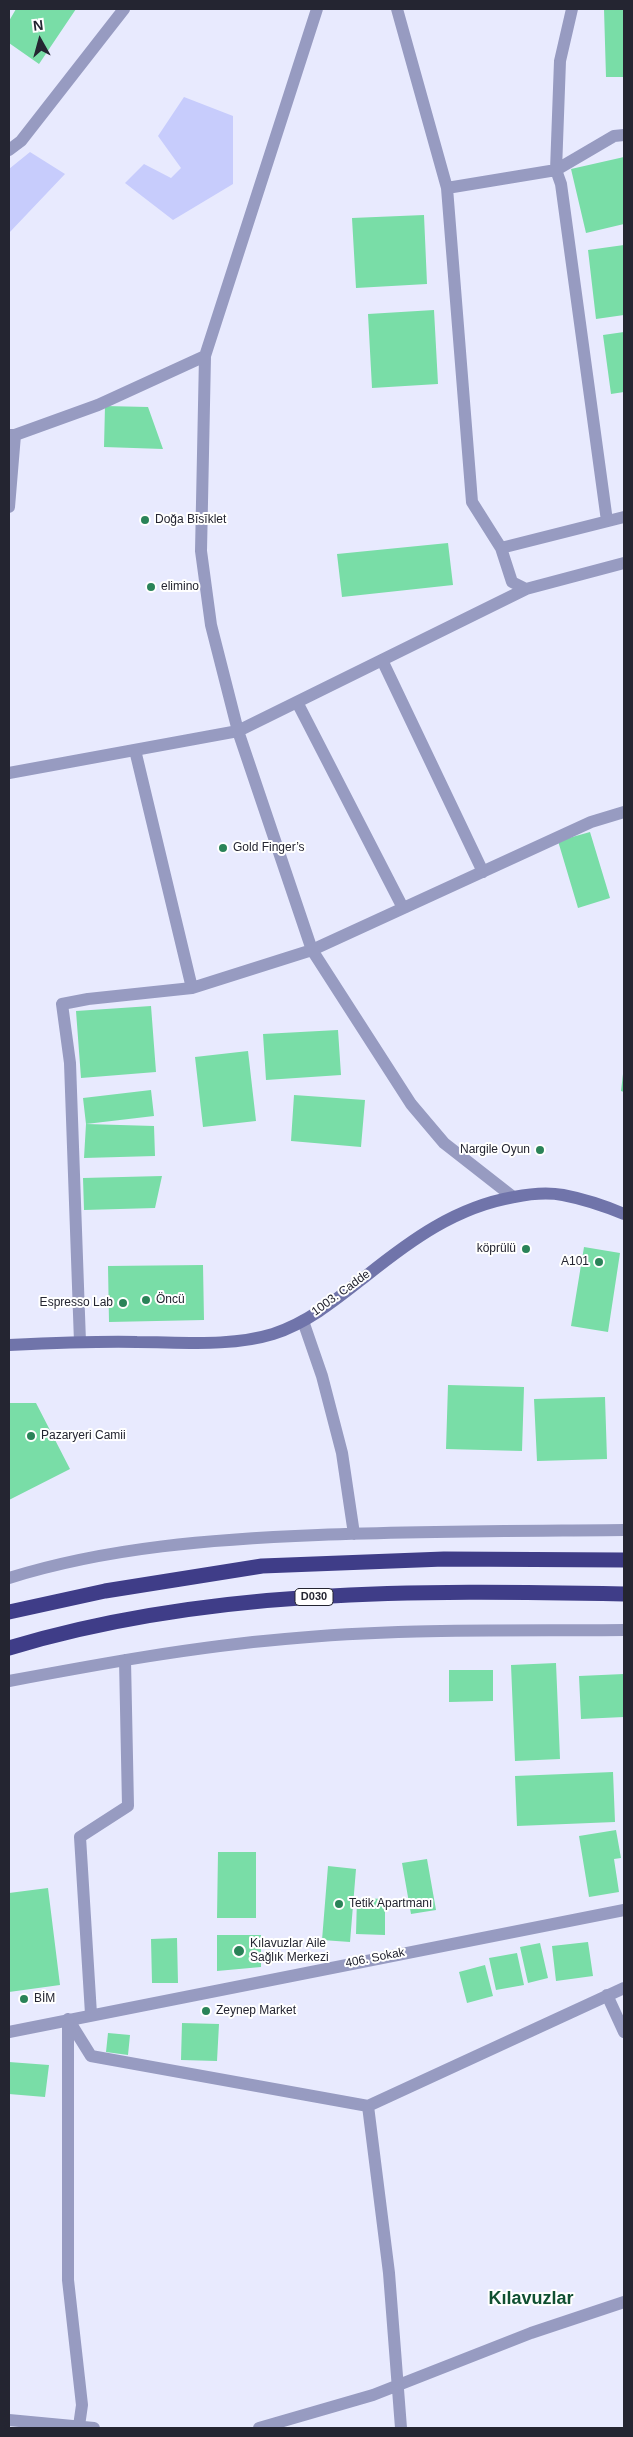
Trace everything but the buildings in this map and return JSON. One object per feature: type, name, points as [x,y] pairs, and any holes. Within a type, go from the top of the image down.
[{"type":"highway","points":[[9,1612],[106,1591],[262,1566],[372,1560],[624,1560]]},
{"type":"highway","name":"D030","points":[[9,1648],[102,1624],[131,1619],[232,1605],[327,1596],[479,1591],[624,1594]]},
{"type":"main road","name":"1003. Cadde","points":[[9,1345],[80,1342],[206,1342],[249,1339],[274,1334],[303,1321],[330,1304],[427,1230],[458,1212],[498,1199],[528,1194],[562,1194],[624,1214]]},
{"type":"street","points":[[9,150],[21,141],[124,9]]},
{"type":"street","points":[[317,9],[205,356],[201,551],[211,625],[238,731],[312,950],[411,1104],[444,1144],[513,1197]]},
{"type":"street","points":[[397,9],[447,188],[472,502],[501,548],[512,582],[526,589]]},
{"type":"street","points":[[572,9],[560,61],[556,170],[561,184],[607,521]]},
{"type":"street","points":[[447,188],[556,170],[614,136],[624,135]]},
{"type":"street","points":[[9,507],[12,435],[98,405],[205,356]]},
{"type":"street","points":[[501,548],[624,517]]},
{"type":"street","points":[[9,773],[238,731],[526,589],[624,563]]},
{"type":"street","points":[[382,660],[483,872]]},
{"type":"street","points":[[297,702],[403,908]]},
{"type":"street","points":[[134,750],[192,988]]},
{"type":"street","points":[[80,1342],[70,1063],[62,1004],[88,999],[192,988],[312,950],[591,822],[624,812]]},
{"type":"street","points":[[303,1321],[322,1376],[342,1454],[354,1534]]},
{"type":"street","points":[[9,1578],[47,1566],[83,1559],[223,1539],[445,1530],[624,1530]]},
{"type":"street","points":[[9,1681],[125,1660],[285,1639],[409,1632],[624,1630]]},
{"type":"street","points":[[91,2014],[80,1837],[128,1806],[125,1660]]},
{"type":"street","name":"406. Sokak","points":[[9,2032],[91,2014],[624,1910]]},
{"type":"street","points":[[68,2019],[90,2056],[368,2106],[624,1988]]},
{"type":"street","points":[[606,1995],[624,2032]]},
{"type":"street","points":[[68,2019],[68,2280],[82,2405],[80,2426]]},
{"type":"street","points":[[368,2106],[389,2274],[396,2384],[401,2428]]},
{"type":"street","points":[[259,2428],[373,2395],[396,2384],[530,2333],[624,2302]]},
{"type":"street","points":[[9,2420],[94,2428]]},
{"type":"shaded area","points":[[184,97],[233,116],[233,184],[173,220],[125,183],[144,164],[171,178],[181,168],[158,136]]},
{"type":"shaded area","points":[[30,152],[65,174],[9,233],[9,169]]},
{"type":"place","name":"Doğa Bīsīklet","points":[[145,520]]},
{"type":"place","name":"elimino","points":[[151,587]]},
{"type":"place","name":"Gold Finger’s","points":[[223,848]]},
{"type":"place","name":"Nargile Oyun","points":[[540,1150]]},
{"type":"place","name":"köprülü","points":[[526,1249]]},
{"type":"place","name":"A101","points":[[599,1262]]},
{"type":"place","name":"Öncü","points":[[146,1300]]},
{"type":"place","name":"Espresso Lab","points":[[123,1303]]},
{"type":"place","name":"Pazaryeri Camii","points":[[31,1436]]},
{"type":"place","name":"Tetik Apartmanı","points":[[339,1904]]},
{"type":"place","name":"Kılavuzlar Aile Sağlık Merkezi","points":[[239,1951]]},
{"type":"place","name":"BİM","points":[[24,1999]]},
{"type":"place","name":"Zeynep Market","points":[[206,2011]]},
{"type":"district","name":"Kılavuzlar","points":[[531,2299]]}]
